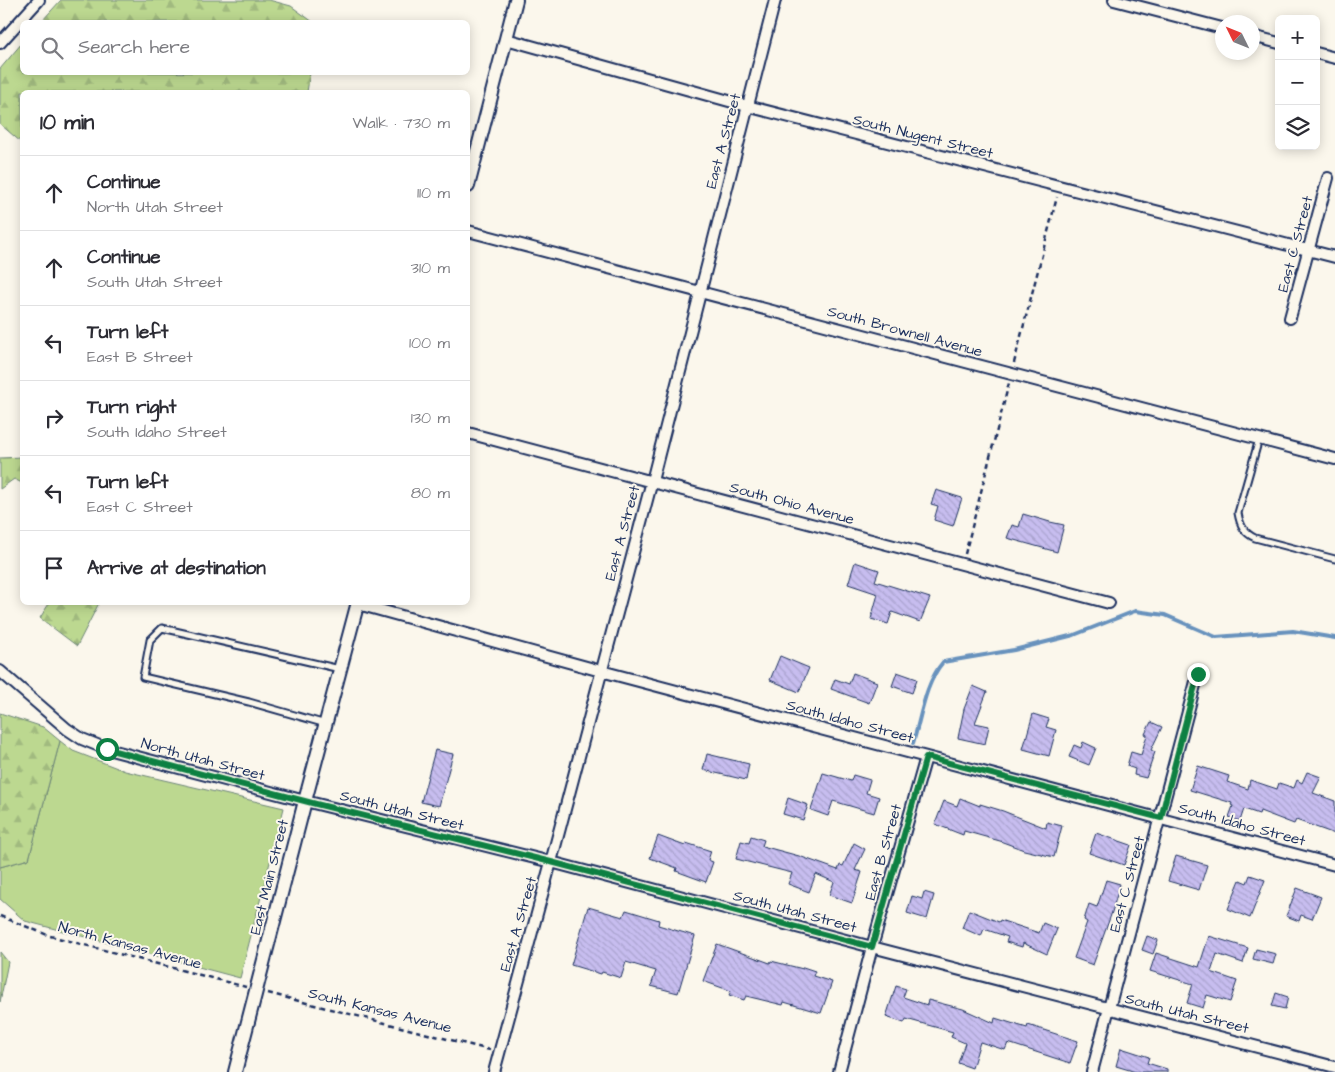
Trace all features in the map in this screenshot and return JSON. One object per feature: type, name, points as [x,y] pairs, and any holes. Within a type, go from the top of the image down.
[{"type":"street","points":[[21,20],[39,0]]},
{"type":"street","points":[[470,178],[516,0]]},
{"type":"street","name":"East A Street","points":[[494,1072],[652,481],[775,0]]},
{"type":"street","points":[[1117,0],[1215,26]]},
{"type":"street","points":[[0,43],[20,21]]},
{"type":"street","points":[[1260,38],[1275,42]]},
{"type":"street","name":"South Nugent Street","points":[[506,39],[747,106],[1335,257]]},
{"type":"street","points":[[1320,54],[1335,58]]},
{"type":"street","name":"East C Street","points":[[1290,318],[1328,178]]},
{"type":"street","name":"South Brownell Avenue","points":[[470,232],[1335,459]]},
{"type":"street","name":"South Ohio Avenue","points":[[470,435],[1109,603]]},
{"type":"street","name":"East Main Street","points":[[235,1072],[357,605]]},
{"type":"street","name":"South Idaho Street","points":[[365,605],[601,671],[1335,865]]},
{"type":"street","name":"North Utah Street","points":[[0,671],[82,739],[107,749],[305,801]]},
{"type":"street","name":"East C Street","points":[[1092,1072],[1198,674]]},
{"type":"street","name":"East B Street","points":[[839,1072],[926,757]]},
{"type":"street","name":"South Utah Street","points":[[305,801],[551,862],[1335,1066]]},
{"type":"lane","points":[[1259,439],[1238,513],[1239,522],[1243,529],[1249,535],[1256,538],[1335,559]]},
{"type":"lane","points":[[326,724],[249,702],[143,677],[150,640],[162,628],[340,669]]},
{"type":"path","name":"North Kansas Avenue","points":[[0,916],[50,936],[257,990]]},
{"type":"path","name":"South Kansas Avenue","points":[[257,990],[499,1052]]},
{"type":"green space","points":[[61,0],[269,0],[291,6],[310,20],[43,20]]},
{"type":"green space","points":[[20,45],[20,75],[310,75],[307,90],[20,90],[20,141],[0,124],[0,69]]},
{"type":"green space","points":[[20,457],[20,482],[14,479],[0,489],[0,458]]},
{"type":"green space","points":[[48,605],[98,605],[77,646],[40,618]]},
{"type":"green space","points":[[0,713],[43,727],[60,741],[29,859],[0,867]]},
{"type":"green space","points":[[60,741],[73,751],[125,771],[284,808],[240,978],[25,921],[0,899],[0,867],[29,859]]},
{"type":"green space","points":[[0,952],[8,962],[0,1002]]},
{"type":"building","points":[[936,490],[962,498],[953,526],[934,520],[938,506],[931,504]]},
{"type":"building","points":[[1023,514],[1064,525],[1057,552],[1007,538],[1012,525],[1019,527]]},
{"type":"building","points":[[855,562],[879,570],[875,581],[930,598],[920,622],[892,612],[888,624],[871,619],[878,594],[848,584]]},
{"type":"building","points":[[780,656],[809,668],[799,692],[770,680]]},
{"type":"building","points":[[897,672],[917,679],[912,693],[892,686]]},
{"type":"building","points":[[853,673],[877,682],[869,703],[831,689],[835,679],[849,684]]},
{"type":"building","points":[[973,686],[987,692],[975,723],[989,726],[985,744],[958,738],[964,709]]},
{"type":"building","points":[[1033,714],[1049,719],[1046,727],[1056,730],[1049,756],[1023,749]]},
{"type":"building","points":[[1151,722],[1162,727],[1151,750],[1155,752],[1146,778],[1134,775],[1135,769],[1127,766],[1131,752],[1141,755],[1147,735],[1145,734]]},
{"type":"building","points":[[1083,742],[1096,748],[1089,765],[1069,757],[1074,745],[1081,748]]},
{"type":"building","points":[[435,750],[453,754],[439,806],[421,802]]},
{"type":"building","points":[[707,754],[749,764],[746,780],[703,770]]},
{"type":"building","points":[[1198,766],[1229,776],[1227,782],[1248,789],[1250,780],[1277,789],[1279,783],[1294,788],[1297,780],[1302,783],[1307,772],[1321,777],[1313,793],[1335,801],[1335,834],[1296,820],[1294,824],[1260,811],[1259,814],[1244,809],[1240,821],[1229,817],[1233,806],[1231,805],[1232,803],[1190,790]]},
{"type":"building","points":[[823,773],[851,781],[853,775],[870,780],[866,793],[879,797],[874,813],[833,801],[828,816],[811,810]]},
{"type":"building","points":[[788,798],[808,805],[803,820],[783,814]]},
{"type":"building","points":[[960,798],[980,806],[980,804],[1003,811],[1046,828],[1047,822],[1062,826],[1054,857],[1024,850],[964,831],[963,835],[935,824],[944,801],[957,806]]},
{"type":"building","points":[[1096,833],[1131,845],[1124,865],[1089,853]]},
{"type":"building","points":[[658,836],[685,846],[686,843],[711,851],[708,860],[713,862],[706,882],[676,871],[677,868],[650,858]]},
{"type":"building","points":[[751,836],[764,840],[762,846],[799,856],[838,870],[840,865],[843,866],[854,843],[865,849],[855,870],[862,872],[852,903],[829,895],[834,882],[816,874],[809,892],[788,884],[792,873],[736,859],[741,841],[749,843]]},
{"type":"building","points":[[1176,856],[1207,865],[1199,890],[1168,881]]},
{"type":"building","points":[[1250,875],[1265,880],[1250,918],[1228,909],[1240,880],[1247,883]]},
{"type":"building","points":[[1106,880],[1120,884],[1093,965],[1074,958],[1087,922],[1084,920],[1089,904],[1097,907]]},
{"type":"building","points":[[1297,888],[1321,897],[1312,919],[1301,915],[1299,921],[1286,916]]},
{"type":"building","points":[[924,892],[934,895],[927,919],[907,913],[912,896],[922,899]]},
{"type":"building","points":[[588,907],[623,917],[626,910],[659,920],[658,925],[695,936],[678,993],[651,986],[656,971],[626,962],[621,978],[571,965]]},
{"type":"building","points":[[969,910],[999,922],[1000,920],[1039,933],[1043,923],[1057,929],[1047,954],[1023,943],[1022,947],[1006,942],[1008,937],[984,929],[981,936],[962,928]]},
{"type":"building","points":[[1147,936],[1158,940],[1153,954],[1142,950]]},
{"type":"building","points":[[1209,936],[1248,948],[1243,963],[1217,954],[1211,972],[1237,981],[1230,1002],[1207,995],[1203,1008],[1187,1003],[1193,984],[1150,971],[1156,953],[1199,967]]},
{"type":"building","points":[[717,944],[770,963],[771,961],[803,969],[803,967],[815,971],[813,976],[832,982],[821,1013],[784,1002],[783,1005],[746,996],[744,1000],[729,995],[731,991],[703,981]]},
{"type":"building","points":[[1256,949],[1276,954],[1273,964],[1253,959]]},
{"type":"building","points":[[896,986],[906,989],[903,997],[927,1005],[928,1000],[963,1009],[994,1023],[995,1018],[1027,1028],[1028,1025],[1078,1041],[1070,1063],[1008,1043],[1005,1050],[980,1042],[972,1068],[958,1063],[965,1043],[951,1037],[953,1032],[906,1019],[904,1023],[886,1017]]},
{"type":"building","points":[[1276,993],[1288,997],[1285,1009],[1272,1006]]},
{"type":"building","points":[[1121,1048],[1149,1057],[1147,1063],[1167,1069],[1167,1072],[1136,1072],[1116,1066]]},
{"type":"waterway","points":[[913,743],[928,690],[937,670],[943,662],[1014,650],[1074,635],[1135,611],[1165,615],[1216,637],[1293,631],[1335,638]]},
{"type":"route","points":[[107,749],[316,804],[551,862],[872,947],[926,757],[1161,818],[1198,674]]}]
